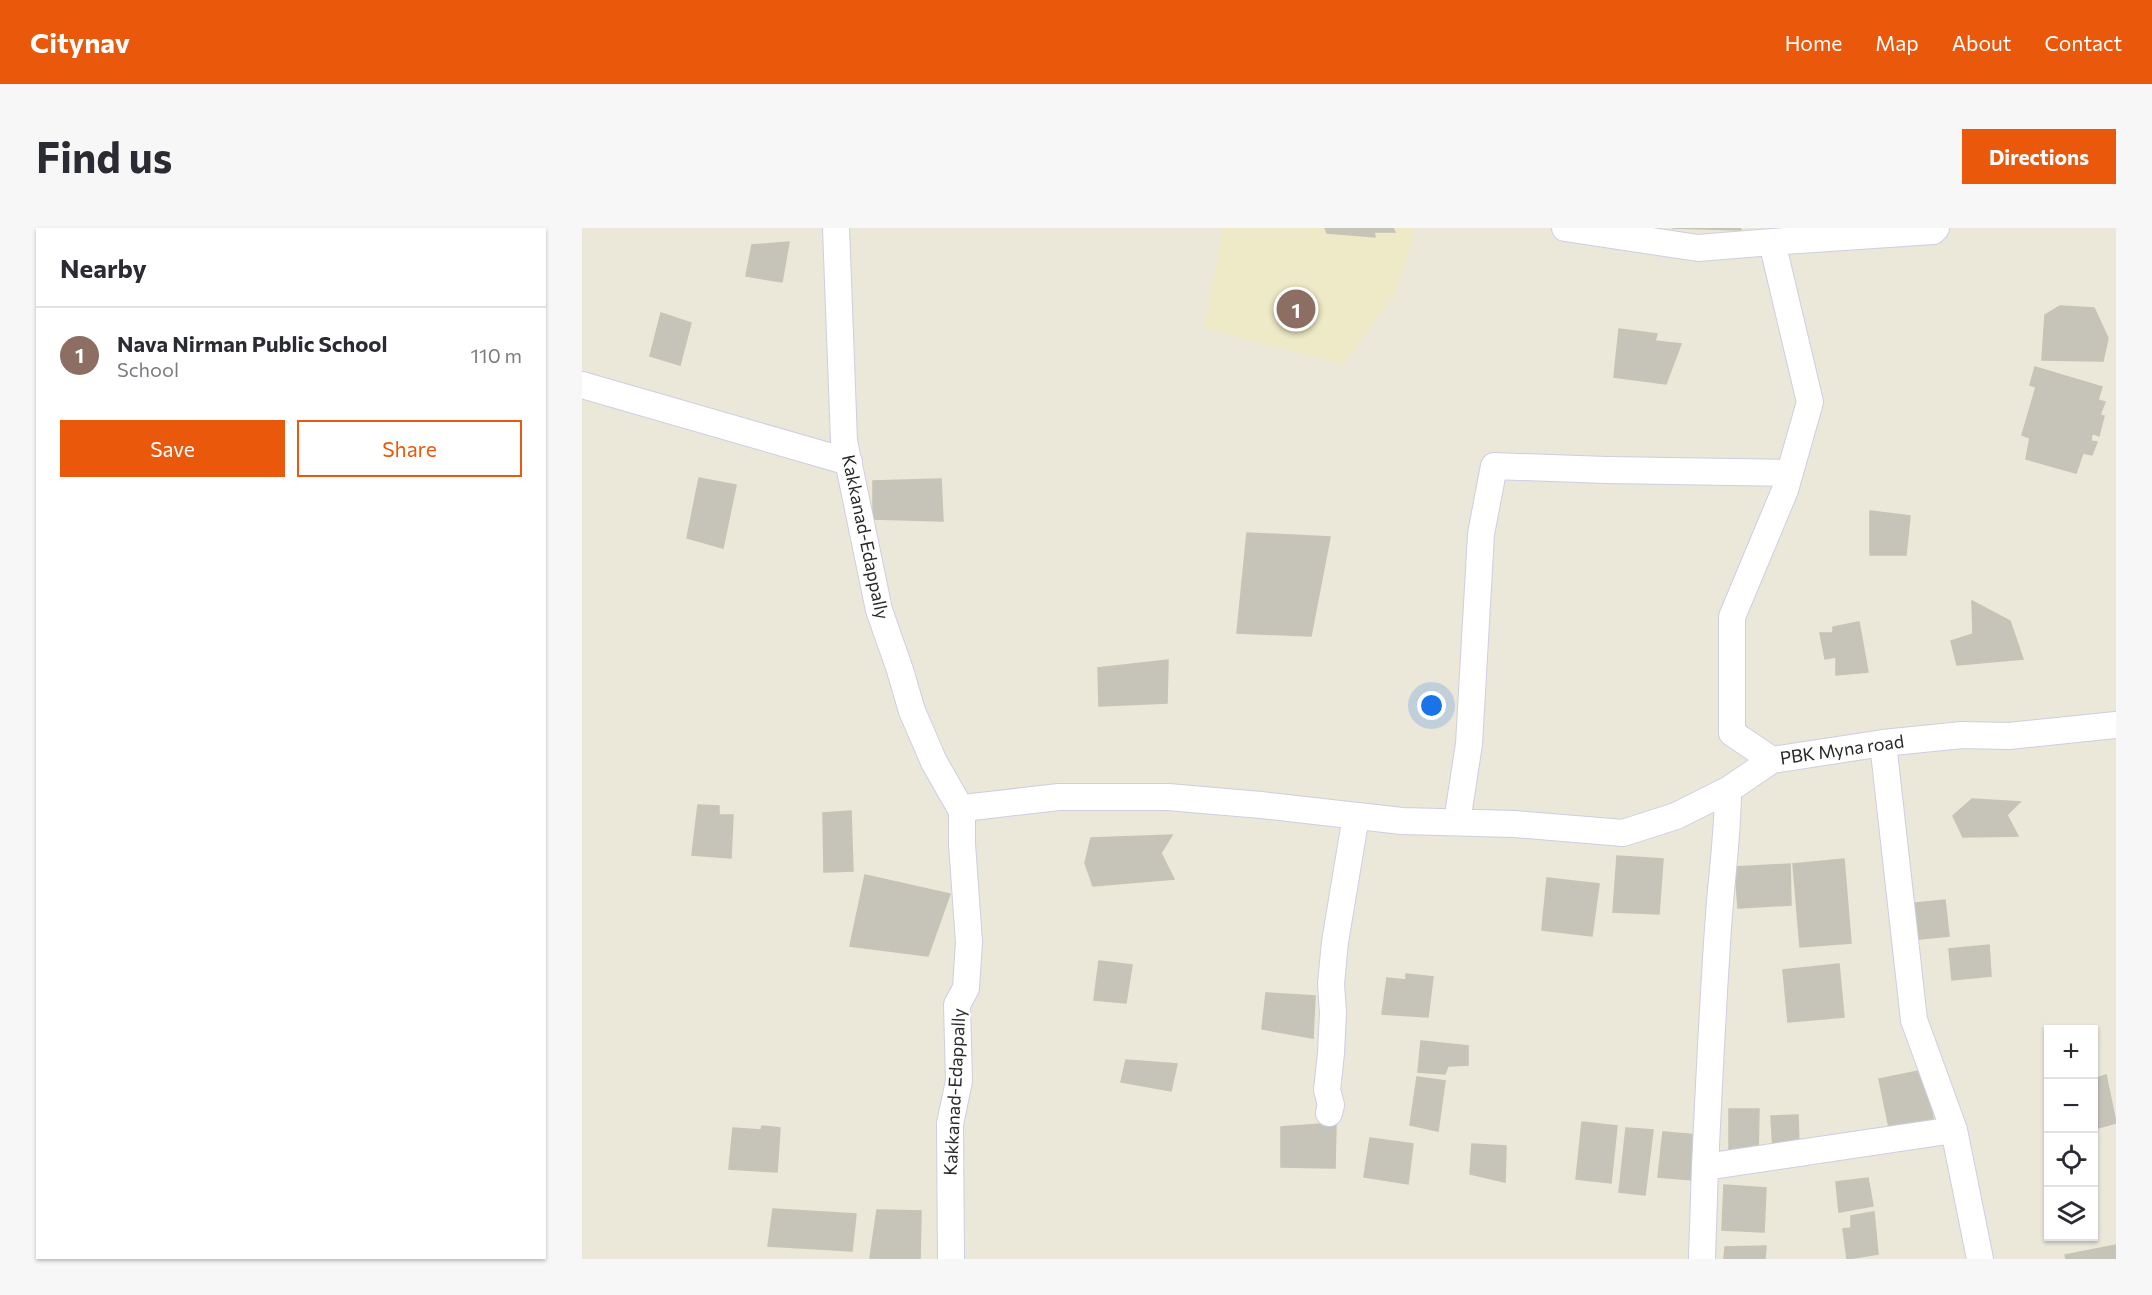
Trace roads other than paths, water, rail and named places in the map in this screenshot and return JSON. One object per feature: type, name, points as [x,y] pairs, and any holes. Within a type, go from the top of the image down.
[{"type":"street","name":"Kakkanad-Edappally","points":[[836,228],[844,441],[879,610],[912,711],[934,762],[962,811],[969,942],[966,988],[957,1005],[959,1081],[950,1124],[951,1259]]},
{"type":"street","points":[[1565,228],[1622,233],[1698,248],[1933,231],[1936,228]]},
{"type":"street","points":[[1772,242],[1810,402],[1785,490],[1732,617],[1732,733],[1772,760]]},
{"type":"street","points":[[582,385],[849,462]]},
{"type":"street","points":[[1457,822],[1469,744],[1481,534],[1494,466],[1790,473]]},
{"type":"street","name":"PBK Myna road","points":[[962,811],[972,807],[1059,796],[1168,797],[1402,821],[1514,824],[1623,833],[1676,816],[1728,790],[1772,760],[1883,742],[1962,735],[2009,736],[2116,725]]},
{"type":"street","points":[[1883,742],[1914,1020],[1954,1130],[1980,1259]]},
{"type":"street","points":[[1702,1258],[1713,1008],[1728,823],[1728,790]]},
{"type":"street","points":[[1329,1113],[1331,1105],[1327,1090],[1333,1013],[1331,984],[1335,942],[1356,816]]},
{"type":"street","points":[[1705,1167],[1954,1130]]},
{"type":"place","name":"Nava Nirman Public School","points":[[1296,309]]}]
